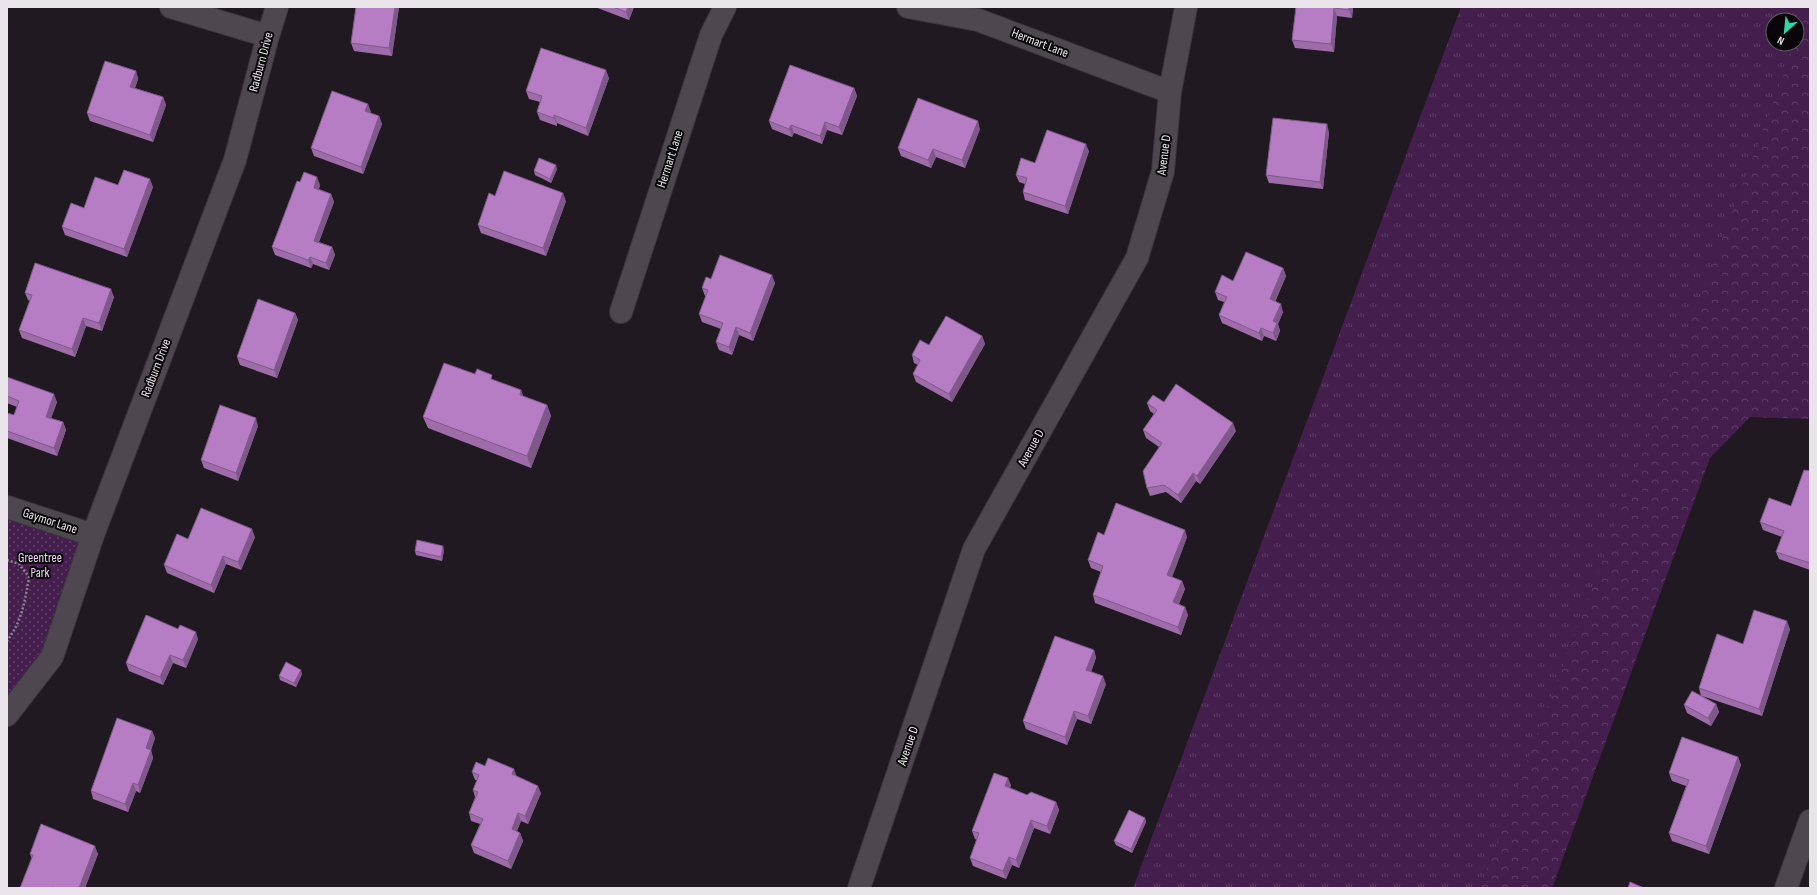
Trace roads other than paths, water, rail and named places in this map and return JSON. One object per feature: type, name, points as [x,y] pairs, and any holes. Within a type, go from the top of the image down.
[{"type":"street","points":[[171,7],[268,36]]},
{"type":"street","name":"Radburn Drive","points":[[7,716],[52,658],[93,535],[235,160],[277,7]]},
{"type":"street","name":"Hermart Lane","points":[[621,312],[711,35],[725,7]]},
{"type":"street","name":"Hermart Lane","points":[[908,7],[978,20],[1170,92]]},
{"type":"street","name":"Avenue D","points":[[860,888],[974,549],[1137,258],[1164,171],[1170,92],[1186,7]]},
{"type":"street","name":"Gaymor Lane","points":[[7,507],[93,535]]},
{"type":"street","points":[[1786,888],[1810,822]]},
{"type":"park label","name":"Greentree Park","points":[[40,566]]}]
